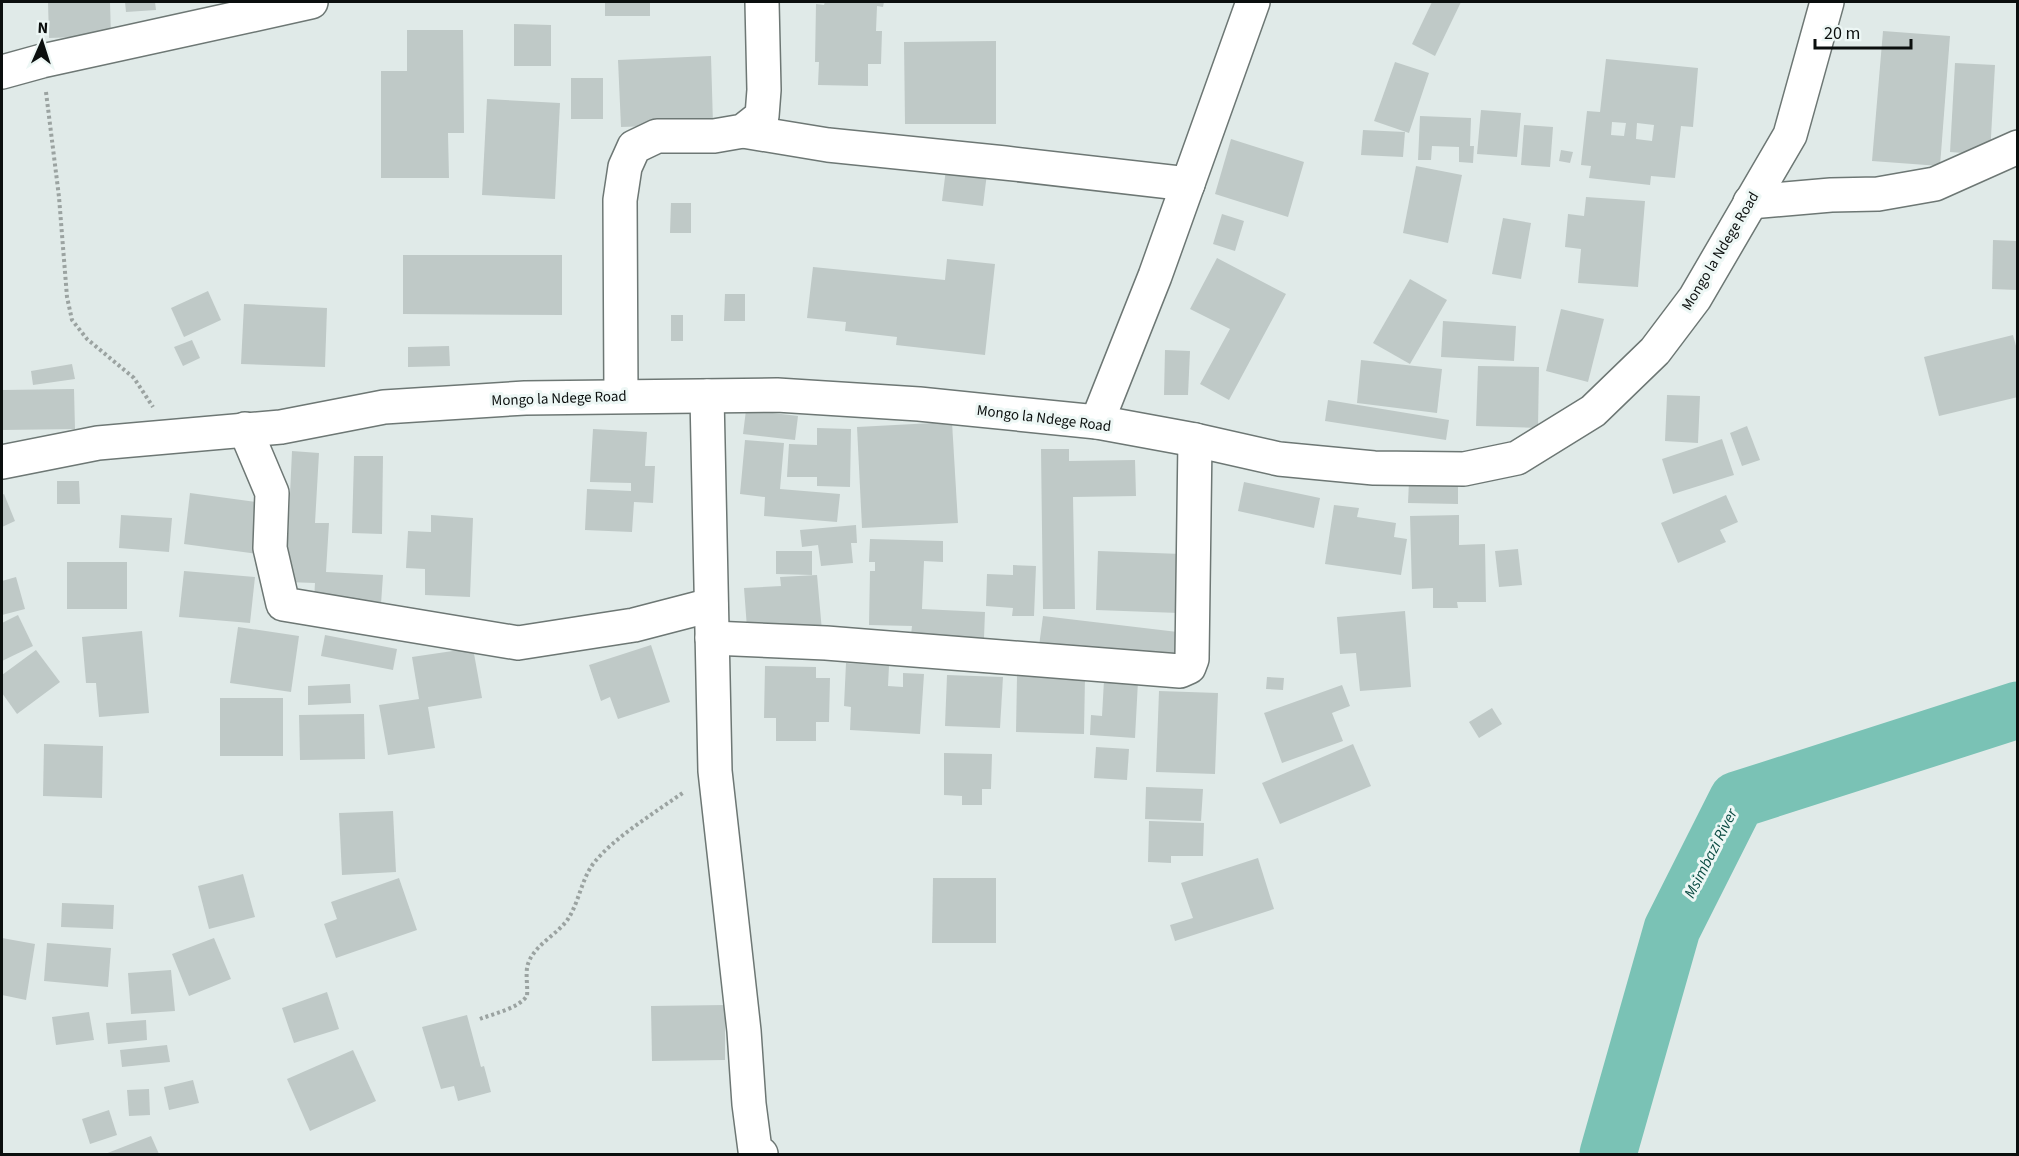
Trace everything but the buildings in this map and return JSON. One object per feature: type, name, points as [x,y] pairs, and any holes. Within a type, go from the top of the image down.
[{"type":"street","points":[[2,72],[42,61],[311,2]]},
{"type":"street","points":[[743,131],[762,116],[764,90],[762,2]]},
{"type":"street","points":[[1097,423],[1188,184],[1230,60],[1253,2]]},
{"type":"street","name":"Mongo la Ndege Road","points":[[2,462],[98,442],[281,427],[384,407],[525,398],[777,394],[919,404],[1097,423],[1195,440],[1279,459],[1374,468],[1464,469],[1516,458],[1593,411],[1655,351],[1695,298],[1790,135],[1827,2]]},
{"type":"street","points":[[621,395],[620,200],[625,167],[634,147],[657,136],[714,136],[743,131],[828,145],[1188,184]]},
{"type":"street","points":[[1750,202],[1831,195],[1878,195],[1935,184],[2018,147]]},
{"type":"street","points":[[706,396],[715,771],[755,1153]]},
{"type":"street","points":[[245,429],[272,493],[270,548],[283,604],[518,643],[634,625],[711,605]]},
{"type":"street","points":[[712,638],[826,643],[1180,671],[1190,667],[1192,659],[1195,440]]},
{"type":"path","points":[[42,61],[59,196],[67,297],[72,320],[87,339],[134,378],[171,435]]},
{"type":"path","points":[[480,1018],[507,1009],[527,996],[528,964],[534,952],[562,927],[574,909],[582,884],[594,864],[646,818],[715,771]]},
{"type":"waterway","name":"Msimbazi River","points":[[1608,1154],[1672,929],[1737,800],[2018,710]]}]
